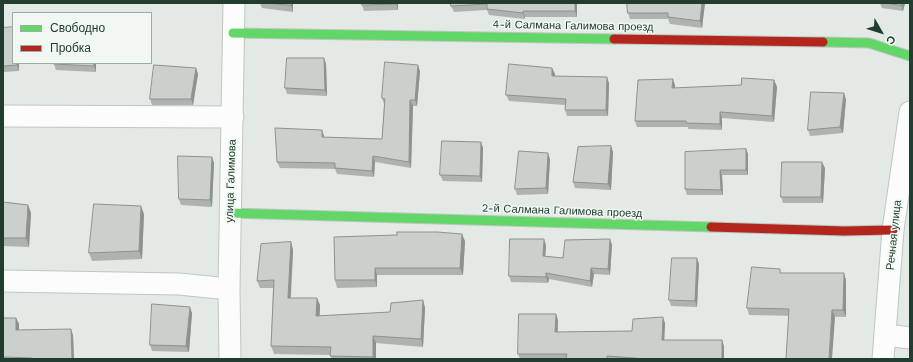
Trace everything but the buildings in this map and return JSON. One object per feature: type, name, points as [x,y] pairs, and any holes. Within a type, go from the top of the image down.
[{"type":"street","name":"улица Галимова","points":[[230,359],[229,289],[234,3]]},
{"type":"street","name":"4-й Салмана Галимова проезд","points":[[233,33],[869,43],[910,56]]},
{"type":"street","name":"Речная улица","points":[[883,359],[893,230],[910,112]]},
{"type":"street","points":[[3,116],[233,117]]},
{"type":"street","name":"2-й Салмана Галимова проезд","points":[[230,213],[836,231],[893,230]]},
{"type":"street","points":[[3,281],[180,284],[229,289]]},
{"type":"street","points":[[886,335],[910,338]]},
{"type":"traffic: fast","points":[[233,33],[614,39]]},
{"type":"traffic: fast","points":[[823,42],[869,43],[910,56]]},
{"type":"traffic: fast","points":[[230,213],[711,227]]},
{"type":"traffic: jam","points":[[614,39],[823,42]]},
{"type":"traffic: jam","points":[[711,227],[844,231],[893,230]]}]
